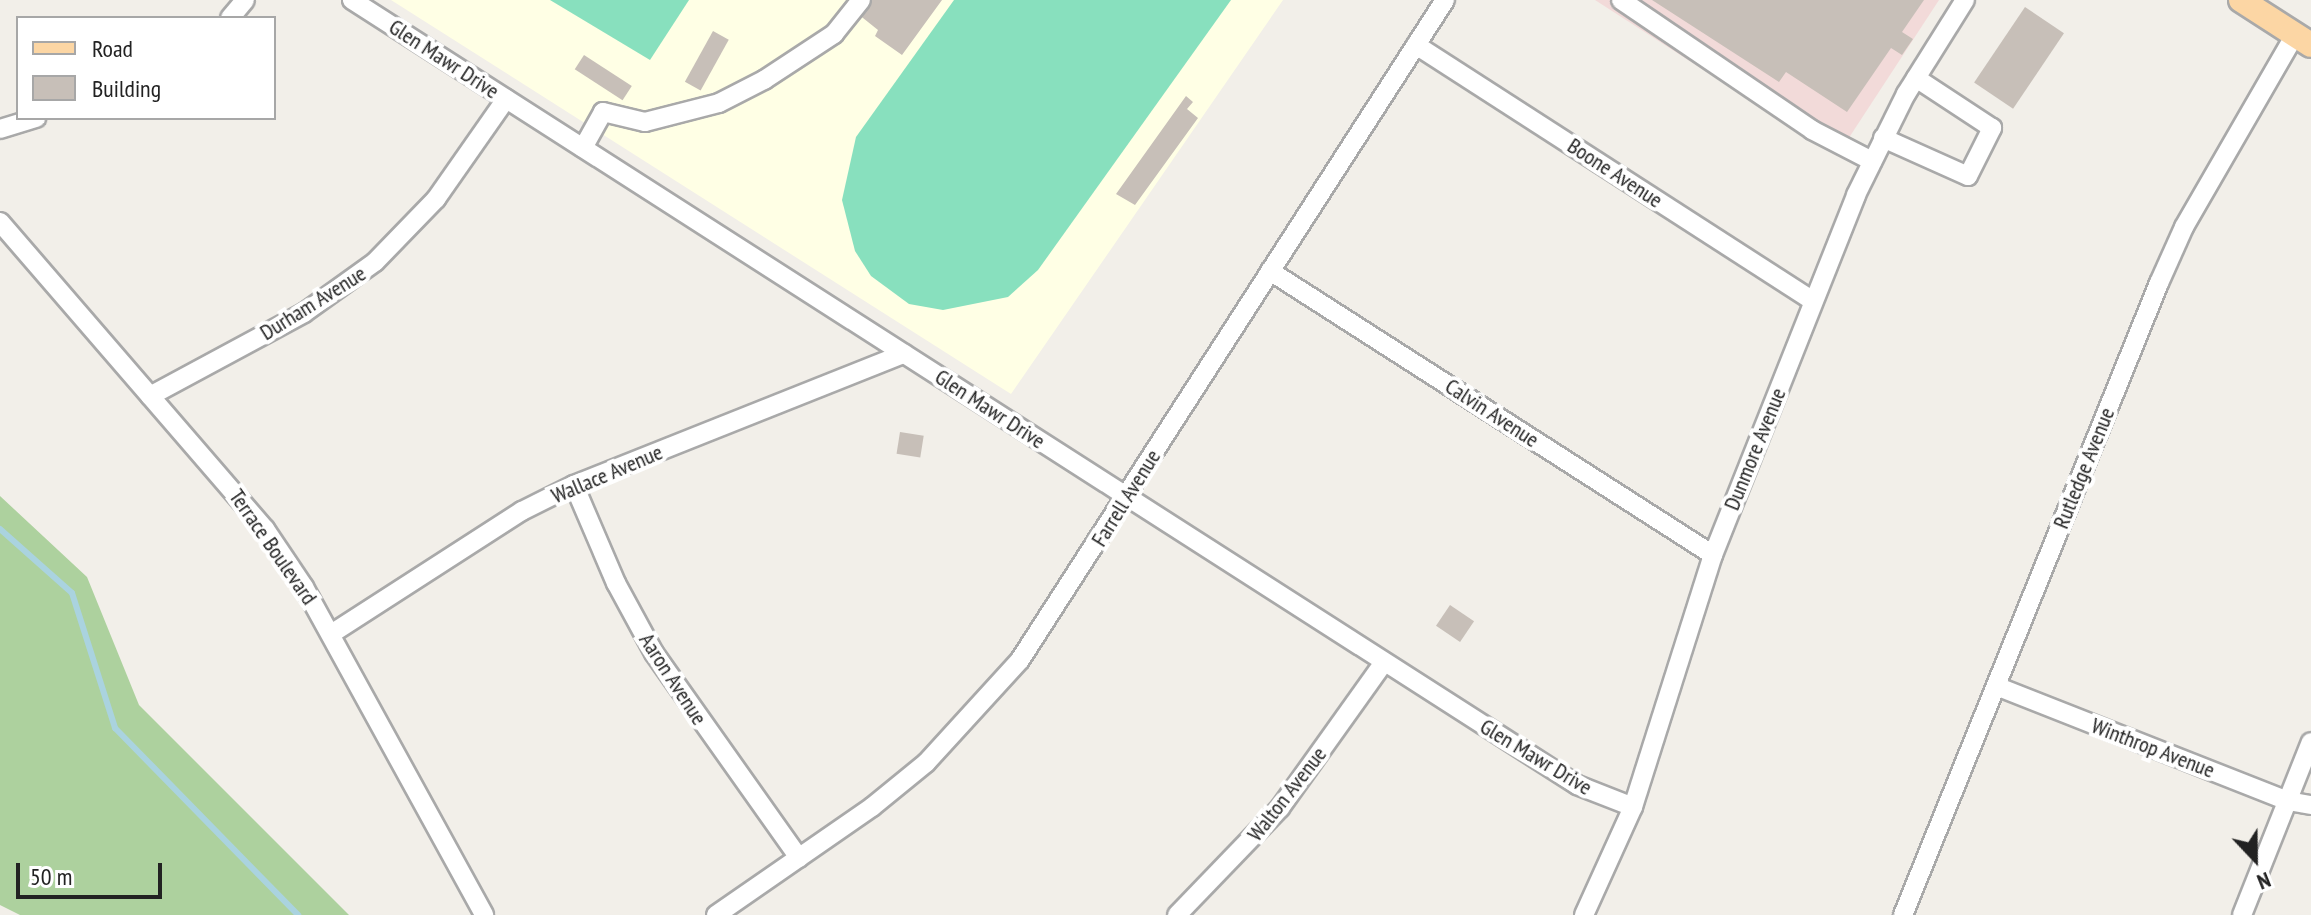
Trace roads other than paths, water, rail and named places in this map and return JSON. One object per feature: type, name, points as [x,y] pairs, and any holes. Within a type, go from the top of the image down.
[{"type":"main road","points":[[2241,0],[2303,40]]},
{"type":"street","points":[[232,16],[245,0]]},
{"type":"street","name":"Glen Mawr Drive","points":[[352,0],[1577,785],[1633,807]]},
{"type":"street","points":[[583,148],[603,112],[645,122],[719,103],[764,80],[834,34],[861,0]]},
{"type":"street","name":"Farrell Avenue","points":[[716,915],[883,798],[975,714],[1041,632],[1445,0]]},
{"type":"street","points":[[1621,0],[1812,130],[1872,161]]},
{"type":"street","name":"Dunmore Avenue","points":[[1584,915],[1633,807],[1713,555],[1813,301],[1883,138],[1965,0]]},
{"type":"street","name":"Rutledge Avenue","points":[[1903,915],[2184,227],[2303,40]]},
{"type":"street","name":"Boone Avenue","points":[[1416,45],[1813,301]]},
{"type":"street","points":[[1883,138],[1968,176],[1992,128],[1916,78]]},
{"type":"street","name":"Durham Avenue","points":[[150,396],[304,313],[375,262],[436,199],[506,99]]},
{"type":"street","points":[[0,129],[29,120]]},
{"type":"street","name":"Terrace Boulevard","points":[[0,222],[265,529],[331,634],[484,915]]},
{"type":"street","name":"Calvin Avenue","points":[[1270,271],[1713,555]]},
{"type":"street","name":"Wallace Avenue","points":[[331,634],[522,511],[574,485],[904,354]]},
{"type":"street","name":"Aaron Avenue","points":[[574,485],[616,583],[654,653],[799,858]]},
{"type":"street","name":"Walton Avenue","points":[[1177,915],[1280,808],[1384,662]]},
{"type":"street","name":"Winthrop Avenue","points":[[1996,686],[2288,801],[2311,805]]},
{"type":"street","points":[[2242,915],[2311,742]]},
{"type":"waterway","points":[[0,529],[72,593],[115,728],[298,915]]}]
